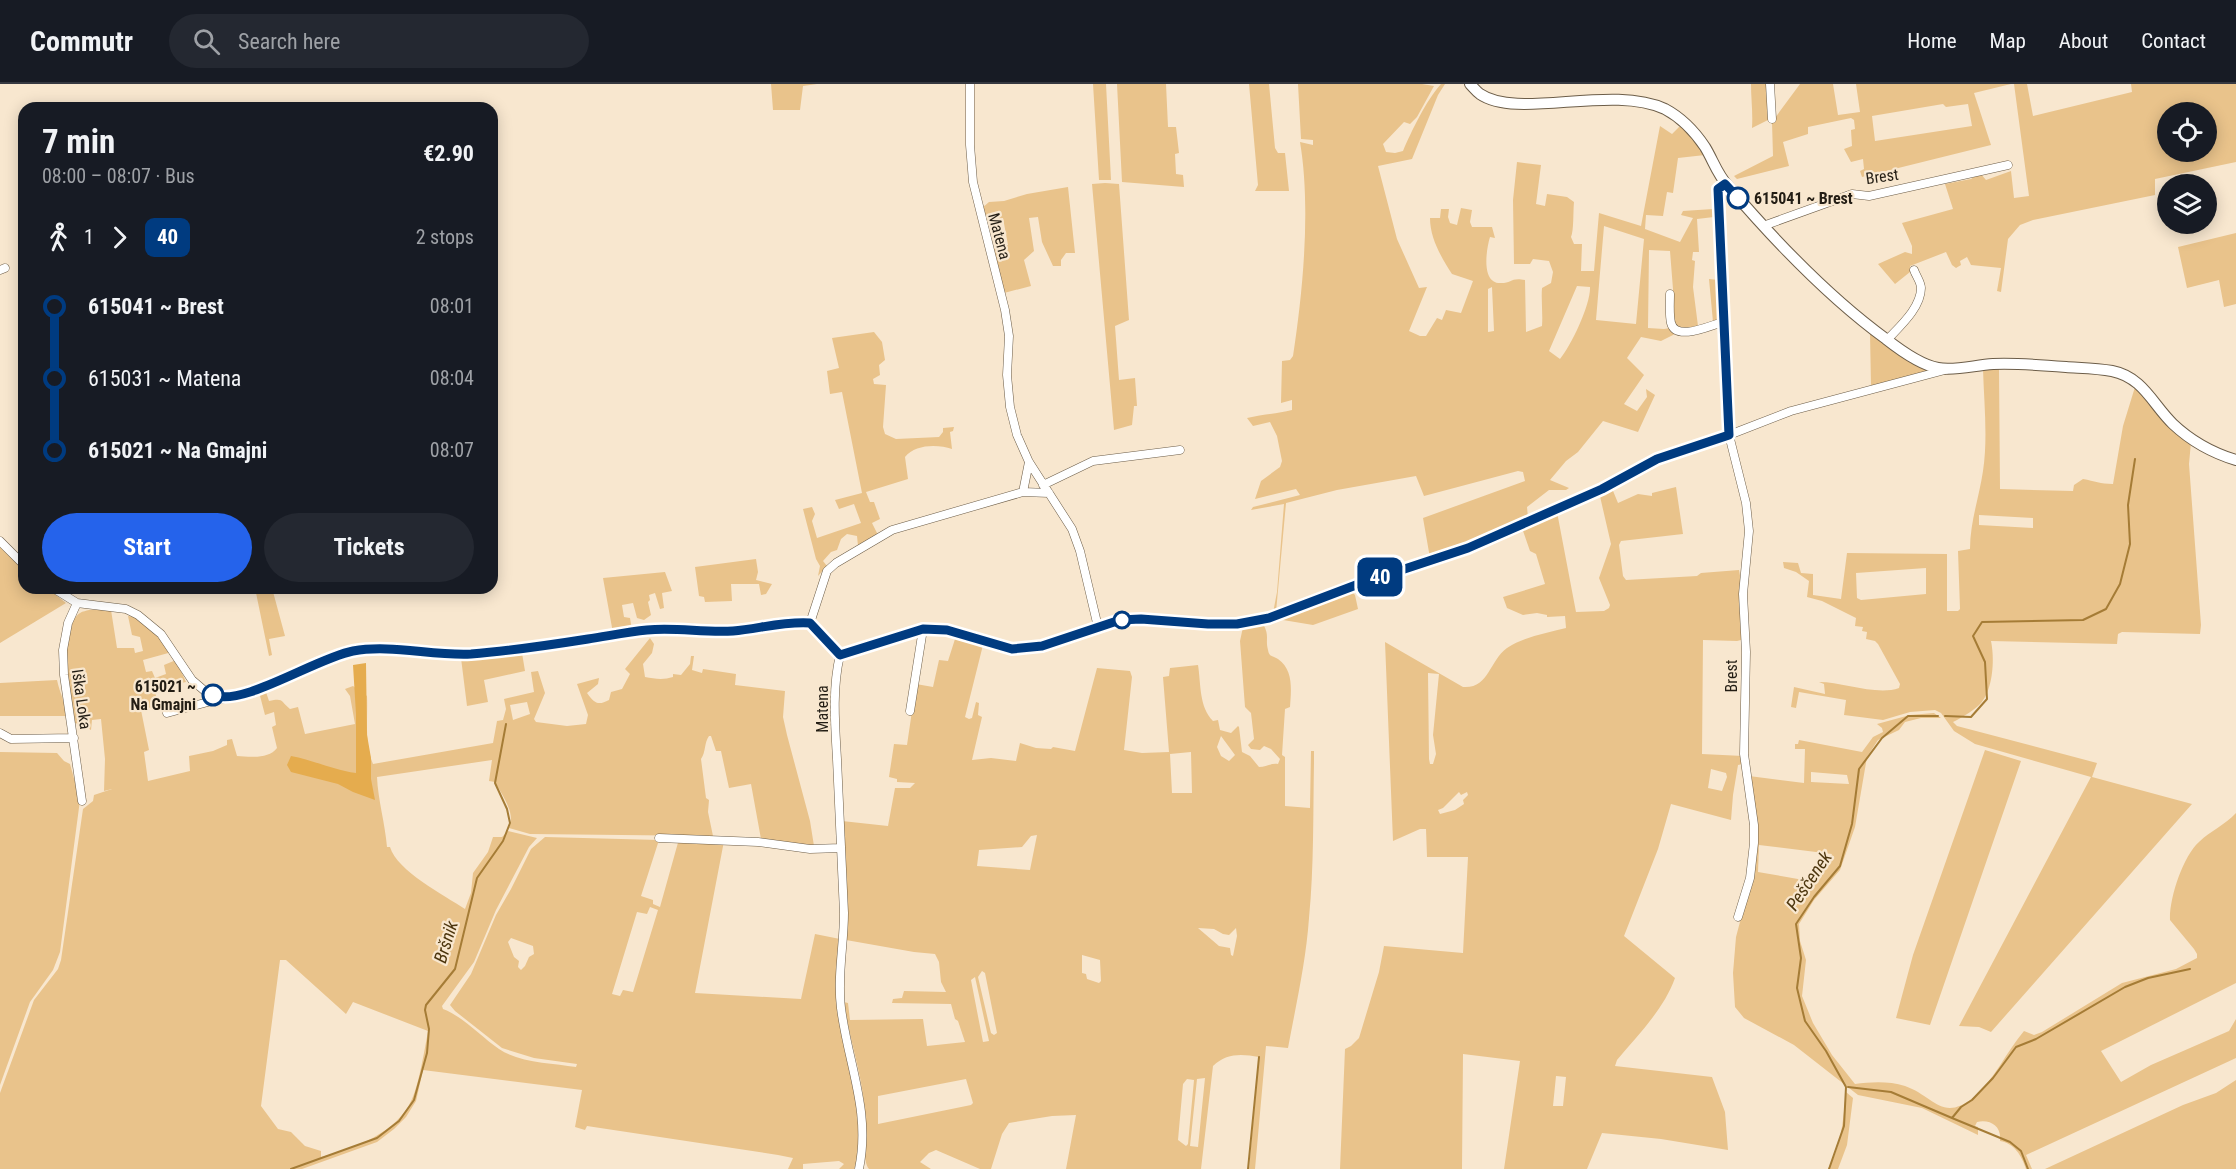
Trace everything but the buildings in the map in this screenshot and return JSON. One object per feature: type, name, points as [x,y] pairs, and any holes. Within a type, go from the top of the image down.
[{"type":"street","name":"Matena","points":[[970,84],[970,146],[973,182],[1005,310],[1009,336],[1007,375],[1010,407],[1017,435],[1029,462],[1072,528],[1080,551],[1098,627]]},
{"type":"street","points":[[1470,84],[1486,97],[1511,102],[1593,97],[1625,98],[1651,103],[1665,109],[1694,132],[1725,184],[1811,275],[1887,340],[1936,368],[2013,364],[2114,371],[2135,381],[2155,400],[2171,422],[2187,436],[2225,457],[2236,460]]},
{"type":"street","points":[[1770,84],[1772,119]]},
{"type":"street","name":"Brest","points":[[1764,226],[1851,194],[1869,196],[2008,165]]},
{"type":"street","name":"Brest","points":[[1725,184],[1718,189],[1729,435],[1746,503],[1749,531],[1743,594],[1746,652],[1744,754],[1754,825],[1754,843],[1750,878],[1738,917]]},
{"type":"street","points":[[1887,340],[1903,323],[1920,295],[1922,286],[1914,270]]},
{"type":"street","points":[[1670,294],[1671,324],[1676,331],[1684,333],[1724,321]]},
{"type":"street","points":[[63,594],[77,603],[126,609],[138,615],[161,634],[192,680],[214,696],[223,699],[246,694],[334,656],[354,651],[374,649],[470,654],[647,630],[687,628],[730,631],[798,622],[810,623],[840,655],[923,629],[947,630],[1021,650],[1042,646],[1120,620],[1237,624],[1269,618],[1356,585],[1468,548],[1602,489],[1657,459],[1791,411],[1949,369]]},
{"type":"street","points":[[1043,485],[1093,461],[1180,450]]},
{"type":"street","points":[[1023,492],[1029,462]]},
{"type":"street","points":[[810,623],[827,572],[836,563],[892,530],[1023,492],[1049,493]]},
{"type":"street","points":[[0,541],[18,559]]},
{"type":"street","name":"Iška Loka","points":[[77,603],[68,623],[63,650],[64,675],[82,801]]},
{"type":"street","points":[[910,711],[923,629]]},
{"type":"street","name":"Matena","points":[[840,655],[835,682],[844,917],[840,1006],[861,1099],[862,1148],[859,1169]]},
{"type":"street","points":[[167,713],[208,702],[214,696]]},
{"type":"street","points":[[0,733],[11,739],[74,738]]},
{"type":"street","points":[[659,838],[758,842],[810,849],[841,848]]},
{"type":"shaded area","points":[[771,84],[817,84],[803,86],[800,110],[773,110]]},
{"type":"shaded area","points":[[1093,84],[1106,84],[1111,180],[1099,180]]},
{"type":"shaded area","points":[[1117,84],[1166,84],[1168,127],[1176,127],[1179,153],[1175,154],[1176,174],[1183,175],[1184,187],[1122,182]]},
{"type":"shaded area","points":[[1249,84],[1269,84],[1275,148],[1278,153],[1285,153],[1289,191],[1255,191],[1258,185]]},
{"type":"shaded area","points":[[1298,84],[1422,84],[1434,86],[1417,117],[1410,124],[1404,122],[1383,144],[1386,152],[1395,153],[1403,151],[1430,98],[1441,84],[1445,84],[1438,95],[1412,159],[1378,166],[1397,239],[1419,288],[1427,287],[1409,331],[1420,336],[1426,336],[1437,318],[1442,320],[1446,310],[1461,313],[1473,281],[1452,274],[1437,247],[1430,218],[1440,218],[1441,209],[1449,209],[1450,223],[1457,225],[1461,208],[1472,210],[1470,222],[1472,227],[1492,227],[1495,238],[1490,237],[1486,258],[1490,278],[1501,283],[1517,279],[1525,280],[1526,332],[1542,326],[1542,288],[1551,283],[1553,272],[1549,261],[1533,259],[1530,264],[1514,264],[1513,200],[1517,162],[1541,165],[1536,204],[1545,206],[1547,194],[1567,197],[1574,202],[1571,237],[1574,244],[1582,244],[1581,271],[1594,271],[1599,213],[1641,226],[1660,126],[1672,134],[1679,127],[1684,127],[1705,155],[1678,158],[1673,193],[1667,192],[1663,216],[1646,215],[1645,229],[1680,242],[1693,218],[1681,215],[1683,211],[1713,209],[1714,217],[1697,219],[1699,252],[1693,252],[1692,260],[1695,261],[1693,287],[1698,326],[1679,329],[1672,321],[1673,289],[1670,251],[1649,250],[1648,328],[1670,328],[1677,333],[1661,341],[1641,337],[1627,358],[1644,375],[1624,404],[1637,411],[1647,397],[1646,389],[1655,395],[1638,432],[1603,421],[1578,452],[1566,461],[1550,480],[1569,488],[1549,490],[1527,507],[1528,518],[1430,558],[1423,518],[1525,481],[1523,472],[1518,471],[1424,496],[1416,476],[1337,490],[1286,503],[1276,612],[1273,613],[1277,592],[1284,504],[1251,510],[1253,507],[1300,495],[1296,489],[1255,499],[1261,481],[1280,467],[1282,461],[1277,436],[1270,422],[1253,426],[1247,418],[1292,410],[1292,400],[1281,403],[1282,361],[1290,360],[1293,356],[1303,277],[1305,194],[1300,142],[1313,145],[1313,140],[1301,139]],"holes":[[[1604,226],[1644,239],[1636,324],[1596,320]],[[1577,286],[1590,287],[1584,314],[1564,353],[1560,359],[1549,351]],[[1492,287],[1494,331],[1488,332],[1488,289]]]},
{"type":"shaded area","points":[[1751,84],[1767,84],[1772,118],[1752,128],[1752,116]]},
{"type":"shaded area","points":[[1800,84],[1833,84],[1838,115],[1860,112],[1856,84],[2011,84],[1974,93],[1991,145],[1862,177],[1860,171],[1864,169],[1863,159],[1851,162],[1844,149],[1852,146],[1851,130],[1855,129],[1854,120],[1851,118],[1808,127],[1808,134],[1783,142],[1789,166],[1737,179],[1734,176],[1773,156],[1772,122]],"holes":[[[1943,104],[1946,107],[1968,104],[1972,126],[1875,141],[1872,116]]]},
{"type":"shaded area","points":[[2014,84],[2027,84],[2033,116],[2132,92],[2131,84],[2236,84],[2236,162],[2179,174],[2157,174],[2155,195],[2033,220],[2020,225],[2008,239],[2001,292],[1997,291],[2001,268],[1971,265],[1967,257],[1960,261],[1961,265],[1956,268],[1952,265],[1946,252],[1910,266],[1910,272],[1895,284],[1878,264],[1905,252],[1912,254],[1912,246],[1902,223],[1953,209],[1945,184],[1971,179],[1980,173],[1986,180],[2011,171],[2014,198],[2029,196]]},
{"type":"shaded area","points":[[1092,184],[1119,184],[1129,320],[1115,326],[1119,380],[1135,378],[1137,406],[1134,406],[1132,425],[1114,430]]},
{"type":"shaded area","points":[[1068,187],[1075,253],[1066,253],[1061,260],[1061,266],[1053,266],[1042,242],[1038,217],[1029,218],[1034,251],[1024,260],[1031,286],[1004,293],[992,249],[1008,245],[1003,218],[985,221],[982,208],[989,202],[1004,201],[1027,194]]},
{"type":"shaded area","points":[[2236,233],[2236,304],[2224,307],[2219,280],[2187,288],[2178,247]]},
{"type":"shaded area","points":[[1709,279],[1718,280],[1719,319],[1713,322]]},
{"type":"shaded area","points":[[874,332],[882,342],[885,360],[879,365],[880,375],[873,379],[874,384],[886,385],[883,427],[885,434],[896,439],[939,437],[943,428],[954,427],[950,432],[952,449],[940,446],[921,447],[909,453],[905,457],[908,479],[866,492],[870,502],[874,502],[880,519],[872,523],[878,535],[858,546],[857,536],[847,534],[841,539],[837,550],[831,552],[823,561],[827,566],[818,576],[820,566],[816,559],[803,509],[812,507],[815,514],[812,521],[817,538],[861,523],[854,504],[839,509],[835,500],[862,493],[842,392],[830,394],[827,371],[839,368],[832,338]]},
{"type":"shaded area","points":[[1870,333],[1927,368],[1926,372],[1871,386]]},
{"type":"shaded area","points":[[1999,367],[2000,489],[2073,491],[2074,485],[2083,479],[2113,484],[2123,426],[2135,387],[2191,442],[2189,464],[2201,625],[2200,634],[2122,632],[2118,634],[2117,644],[1991,641],[1993,666],[1987,693],[1978,706],[1953,722],[1957,726],[2097,763],[2092,777],[2192,804],[1991,1032],[1979,1027],[1959,1026],[2091,777],[1975,744],[1954,731],[1941,713],[1935,710],[1910,712],[1883,720],[1844,715],[1846,700],[1799,692],[1796,708],[1791,707],[1794,687],[1825,694],[1824,684],[1819,682],[1870,690],[1890,690],[1899,688],[1900,684],[1878,644],[1866,639],[1867,632],[1862,631],[1863,627],[1855,626],[1856,618],[1822,601],[1807,597],[1809,581],[1796,572],[1784,568],[1783,562],[1798,563],[1801,573],[1813,574],[1813,595],[1841,599],[1847,553],[1947,554],[1947,611],[1958,611],[1960,609],[1958,551],[1970,549],[1971,529],[1984,459],[1983,369]],"holes":[[[1979,515],[2033,518],[2033,528],[1979,525]],[[1926,568],[1926,594],[1861,600],[1857,598],[1856,573]]]},
{"type":"shaded area","points":[[1611,486],[1618,503],[1638,494],[1652,496],[1652,493],[1676,487],[1683,534],[1621,541],[1619,545],[1623,576],[1626,580],[1697,576],[1701,573],[1739,570],[1742,587],[1741,640],[1703,640],[1702,754],[1743,756],[1743,764],[1738,765],[1731,820],[1671,804],[1658,849],[1624,936],[1675,978],[1657,1011],[1617,1060],[1615,1066],[1712,1077],[1725,1112],[1728,1150],[1661,1139],[1602,1133],[1587,1169],[1504,1169],[1520,1061],[1463,1054],[1462,1169],[1340,1169],[1345,1049],[1359,1038],[1379,972],[1384,946],[1463,953],[1468,857],[1427,857],[1426,829],[1420,829],[1393,841],[1385,642],[1463,687],[1478,684],[1484,679],[1501,653],[1507,648],[1528,638],[1566,628],[1565,616],[1547,617],[1547,615],[1537,613],[1523,615],[1507,608],[1503,597],[1545,584],[1536,554],[1530,551],[1522,528],[1557,512],[1576,612],[1604,611],[1609,608],[1610,605],[1599,578],[1611,544],[1599,492]],"holes":[[[1428,673],[1439,674],[1433,735],[1436,754],[1433,764],[1430,764]],[[1711,769],[1726,773],[1727,777],[1722,791],[1708,788]],[[1459,792],[1461,795],[1467,792],[1468,795],[1463,800],[1464,804],[1455,810],[1440,814],[1438,810]],[[1556,1076],[1566,1077],[1563,1106],[1553,1106]]]},
{"type":"shaded area","points":[[0,547],[18,564],[18,594],[55,594],[66,603],[0,643]]},
{"type":"shaded area","points":[[756,559],[758,572],[756,580],[772,584],[766,594],[761,595],[759,584],[731,584],[732,601],[705,602],[704,597],[699,596],[695,567]]},
{"type":"shaded area","points":[[665,572],[672,591],[662,593],[664,608],[660,609],[655,593],[649,595],[651,615],[644,620],[637,618],[633,603],[622,605],[624,617],[630,618],[632,630],[613,633],[603,578]]},
{"type":"shaded area","points":[[1351,591],[1355,595],[1358,609],[1313,625],[1277,619]]},
{"type":"shaded area","points":[[256,594],[274,594],[285,636],[269,639],[272,655],[269,656]]},
{"type":"shaded area","points":[[88,610],[111,610],[117,648],[134,648],[135,653],[143,651],[140,637],[132,635],[128,616],[147,624],[172,652],[143,660],[146,672],[152,671],[155,678],[166,674],[164,665],[176,660],[186,682],[154,689],[158,702],[156,706],[141,710],[149,750],[144,752],[148,781],[190,771],[189,756],[213,751],[227,745],[227,740],[232,739],[237,756],[259,756],[274,752],[277,748],[272,727],[276,725],[274,712],[265,715],[259,692],[265,689],[269,701],[280,700],[290,709],[298,707],[305,734],[355,724],[350,696],[345,689],[353,686],[367,696],[367,739],[373,764],[493,743],[497,721],[503,720],[506,709],[504,699],[534,692],[531,672],[538,671],[545,693],[534,719],[536,722],[567,726],[586,724],[588,715],[577,684],[599,678],[598,684],[587,693],[596,702],[602,703],[609,700],[611,692],[622,689],[630,674],[625,669],[650,638],[654,644],[652,653],[643,664],[645,677],[663,679],[673,677],[673,674],[681,675],[690,664],[691,656],[694,656],[692,670],[702,673],[703,669],[736,674],[735,685],[785,691],[783,717],[810,821],[814,846],[761,839],[751,784],[729,788],[721,751],[716,751],[711,736],[707,739],[701,759],[713,836],[530,834],[509,828],[511,816],[507,804],[495,782],[489,781],[492,760],[377,777],[379,794],[387,847],[390,847],[394,856],[411,873],[465,909],[471,893],[473,873],[488,852],[493,837],[502,837],[508,831],[537,838],[529,847],[496,910],[474,962],[442,1006],[443,1009],[451,1012],[507,1054],[526,1060],[576,1067],[577,1064],[534,1058],[502,1048],[450,1005],[471,974],[496,915],[531,849],[545,837],[659,840],[641,896],[653,900],[653,904],[660,907],[679,839],[724,841],[695,993],[801,999],[815,934],[840,939],[837,990],[859,1106],[859,1151],[854,1169],[839,1169],[844,1164],[839,1161],[803,1164],[803,1169],[788,1169],[793,1158],[587,1126],[585,1130],[575,1127],[582,1090],[423,1070],[416,1101],[406,1117],[394,1129],[377,1142],[302,1169],[0,1169],[0,1093],[34,1000],[58,969],[61,960],[83,809],[93,801],[94,795],[112,789],[104,791],[105,759],[101,719],[92,720],[91,730],[74,723],[70,698],[67,665],[69,633],[73,621],[80,613]],"holes":[[[527,702],[530,714],[513,720],[510,705]],[[650,907],[658,910],[633,992],[623,990],[620,996],[612,994],[637,912],[647,914]],[[511,938],[533,946],[534,954],[529,957],[521,970],[518,967],[519,961],[514,957],[508,942]],[[280,960],[286,960],[346,1014],[353,1002],[428,1031],[417,1084],[405,1111],[386,1130],[361,1144],[321,1157],[321,1151],[305,1146],[291,1132],[278,1129],[261,1106]]]},
{"type":"shaded area","points":[[1263,624],[1269,654],[1283,664],[1289,675],[1290,707],[1285,709],[1282,755],[1285,757],[1285,806],[1310,808],[1311,751],[1314,751],[1312,879],[1306,950],[1288,1048],[1266,1046],[1255,1169],[1249,1169],[1259,1057],[1240,1055],[1224,1059],[1213,1066],[1201,1169],[1066,1169],[1076,1115],[1052,1116],[1009,1123],[1002,1134],[991,1169],[980,1169],[936,1150],[920,1162],[931,1169],[869,1169],[865,1159],[864,1100],[844,1002],[848,1003],[850,1020],[923,1019],[927,1046],[965,1042],[951,1004],[892,1003],[893,999],[902,998],[904,991],[946,992],[941,982],[939,962],[935,954],[846,940],[842,821],[888,826],[895,788],[910,788],[915,783],[897,782],[897,779],[889,777],[894,744],[907,745],[916,684],[933,687],[939,660],[948,661],[955,639],[983,645],[965,717],[972,718],[976,702],[979,703],[978,715],[982,717],[972,760],[991,758],[1016,761],[1020,743],[1036,748],[1051,749],[1053,747],[1075,751],[1097,668],[1130,671],[1132,677],[1124,750],[1142,753],[1169,752],[1163,677],[1169,676],[1170,668],[1198,665],[1205,709],[1213,721],[1218,720],[1220,730],[1231,733],[1238,726],[1242,752],[1250,756],[1259,767],[1278,764],[1280,759],[1271,749],[1264,746],[1260,750],[1251,749],[1248,745],[1254,739],[1251,713],[1245,707],[1240,641],[1243,627]],"holes":[[[1221,736],[1235,755],[1229,761],[1221,756],[1217,747]],[[1191,752],[1192,793],[1172,793],[1170,754]],[[1037,835],[1030,870],[977,866],[979,850],[1022,847],[1031,836]],[[1198,928],[1214,929],[1229,935],[1236,928],[1237,936],[1233,956],[1230,948],[1219,946]],[[1082,955],[1100,960],[1101,981],[1099,983],[1087,979],[1086,974],[1082,973]],[[982,971],[985,973],[997,1033],[994,1035],[991,1033],[978,977]],[[975,977],[989,1041],[983,1042],[971,980]],[[1205,1078],[1198,1147],[1190,1146],[1197,1079]],[[966,1079],[973,1103],[971,1105],[878,1124],[878,1096]],[[1187,1079],[1194,1080],[1186,1146],[1178,1140],[1183,1084]]]},
{"type":"shaded area","points":[[522,653],[525,671],[484,680],[488,702],[467,706],[461,658]]},
{"type":"shaded area","points":[[366,663],[367,735],[375,800],[338,784],[291,772],[287,765],[291,756],[356,773],[353,665]]},
{"type":"shaded area","points":[[57,680],[67,716],[0,716],[0,683]]},
{"type":"shaded area","points":[[1934,713],[1941,718],[1921,718],[1905,722],[1899,730],[1878,740],[1867,757],[1855,827],[1840,870],[1814,900],[1799,924],[1800,941],[1806,960],[1802,996],[1813,1023],[1832,1055],[1855,1084],[1880,1082],[1899,1084],[1915,1090],[1938,1105],[1954,1108],[1974,1097],[1981,1090],[2024,1031],[2034,1035],[2042,1032],[2122,983],[2176,969],[2197,958],[2194,949],[2170,920],[2172,901],[2183,867],[2193,849],[2203,838],[2236,813],[2236,983],[2101,1051],[2121,1082],[2151,1065],[2229,1031],[2236,1019],[2236,1058],[2026,1155],[2032,1169],[2026,1169],[2017,1151],[2009,1144],[2000,1141],[1999,1131],[1991,1123],[1977,1122],[1975,1126],[1978,1127],[1978,1135],[1922,1108],[1858,1095],[1794,1045],[1744,1018],[1735,1007],[1733,973],[1736,937],[1754,869],[1749,776],[1804,783],[1805,749],[1795,749],[1795,744],[1798,744],[1799,740],[1862,752],[1873,737],[1883,732],[1877,724],[1910,715]],"holes":[[[1811,772],[1847,775],[1849,784],[1811,782]],[[1759,845],[1832,854],[1824,871],[1815,882],[1758,872]]]},
{"type":"shaded area","points":[[1985,750],[2021,761],[1930,1025],[1896,1018],[1913,955]]},
{"type":"shaded area","points":[[0,752],[57,753],[70,764],[80,800],[60,952],[53,970],[30,1002],[0,1085]]},
{"type":"shaded area","points":[[2236,1080],[2236,1169],[2045,1169],[2183,1105],[2216,1093]]},
{"type":"shaded area","points":[[1846,1092],[1853,1098],[1847,1145],[1838,1169],[1828,1169],[1839,1141]]},
{"type":"waterway","name":"Peščenek","points":[[1945,716],[1971,717],[1987,699],[1985,662],[1973,636],[1982,622],[2083,620],[2106,609],[2120,584],[2130,544],[2128,505],[2135,459]]},
{"type":"waterway","name":"Peščenek","points":[[1829,1169],[1844,1126],[1846,1087],[1826,1051],[1805,1021],[1797,988],[1801,958],[1796,924],[1814,897],[1840,866],[1852,824],[1859,769],[1882,738],[1908,716],[1938,716]]},
{"type":"waterway","name":"Bršnik","points":[[291,1169],[377,1138],[399,1121],[414,1100],[427,1053],[429,1029],[426,1005],[455,969],[477,878],[503,841],[510,823],[507,809],[495,783],[506,724]]},
{"type":"waterway","points":[[1848,1087],[1891,1092],[1952,1118],[1993,1078],[2016,1047],[2036,1039],[2125,987],[2148,978],[2190,969]]},
{"type":"waterway","points":[[1248,1169],[1259,1057]]},
{"type":"waterway","points":[[1952,1118],[2010,1142],[2021,1151],[2028,1169]]},
{"type":"bus line","name":"40","points":[[213,695],[223,699],[235,697],[334,656],[374,649],[470,654],[566,643],[647,630],[687,628],[730,631],[798,622],[810,623],[840,655],[901,634],[923,629],[947,630],[984,642],[1021,650],[1059,641],[1120,620],[1237,624],[1269,618],[1356,585],[1468,548],[1602,489],[1657,459],[1729,435],[1718,189],[1725,184],[1738,198]]},
{"type":"place","name":"615041 ~ Brest","points":[[1738,198]]},
{"type":"place","name":"615021 ~ Na Gmajni","points":[[213,695]]}]
